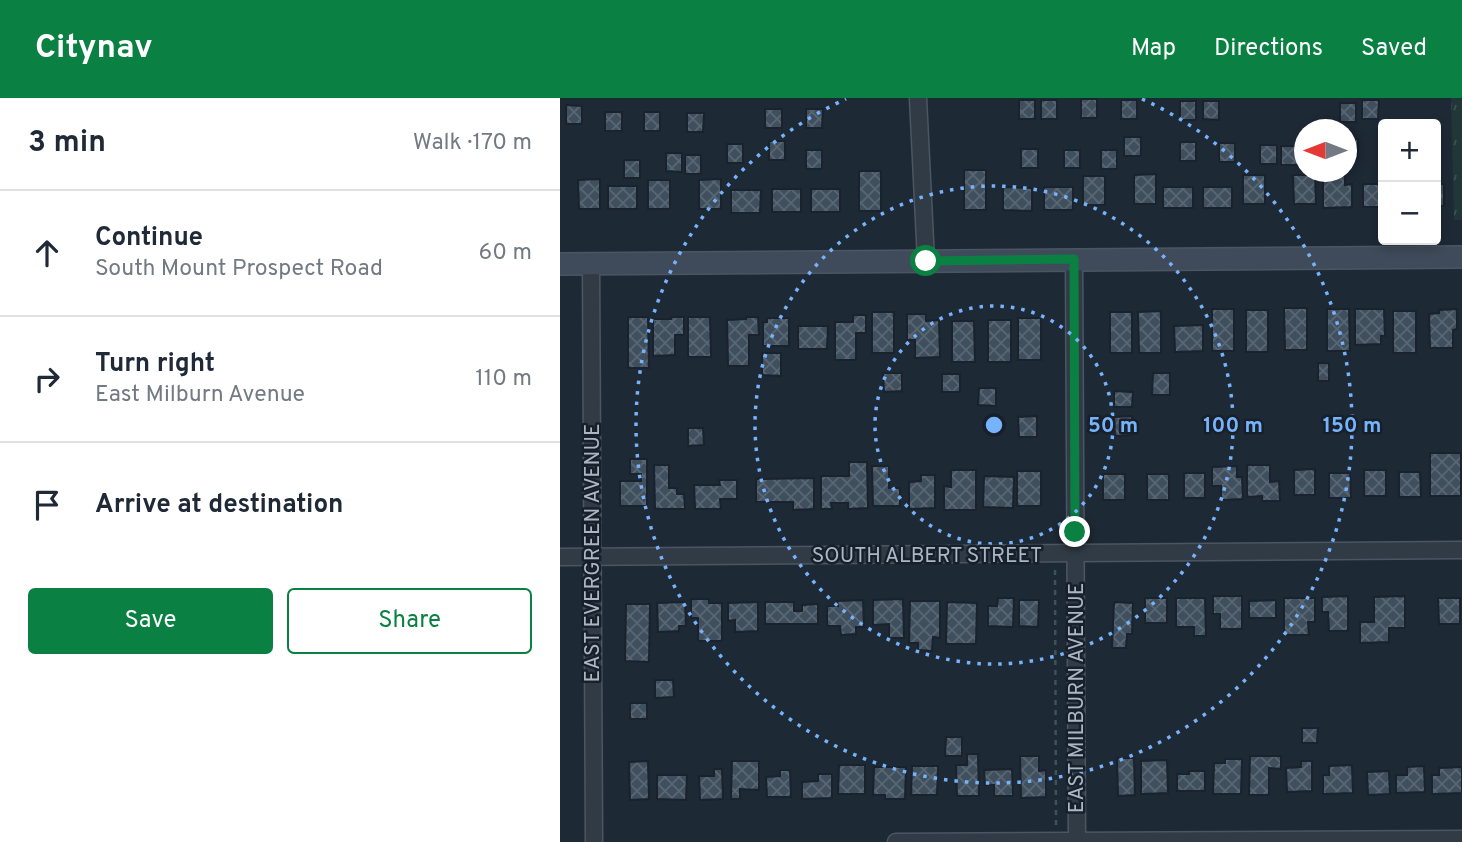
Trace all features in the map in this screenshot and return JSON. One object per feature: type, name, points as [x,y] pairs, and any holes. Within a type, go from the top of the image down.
[{"type":"main road","points":[[560,264],[1462,257]]},
{"type":"street","points":[[918,98],[926,261]]},
{"type":"street","name":"EAST MILBURN AVENUE","points":[[1074,259],[1077,841]]},
{"type":"street","name":"EAST EVERGREEN AVENUE","points":[[591,263],[594,842]]},
{"type":"street","name":"SOUTH ALBERT STREET","points":[[560,557],[1462,550]]},
{"type":"street","points":[[896,842],[1462,839]]},
{"type":"path","points":[[1055,563],[1057,830]]},
{"type":"green space","points":[[1451,98],[1462,98],[1462,220],[1454,220]]},
{"type":"building","points":[[1081,99],[1097,99],[1097,118],[1081,118]]},
{"type":"building","points":[[1019,100],[1035,100],[1035,119],[1019,119]]},
{"type":"building","points":[[1041,100],[1057,100],[1057,119],[1041,119]]},
{"type":"building","points":[[1121,100],[1137,100],[1137,119],[1121,119]]},
{"type":"building","points":[[1362,100],[1379,100],[1378,119],[1362,119]]},
{"type":"building","points":[[1180,101],[1196,101],[1196,120],[1180,120]]},
{"type":"building","points":[[1203,101],[1219,101],[1219,120],[1203,119]]},
{"type":"building","points":[[1340,103],[1356,103],[1356,119],[1340,119]]},
{"type":"building","points":[[566,105],[582,106],[582,124],[566,124]]},
{"type":"building","points":[[765,109],[782,109],[782,128],[765,128]]},
{"type":"building","points":[[806,109],[823,109],[822,128],[806,128]]},
{"type":"building","points":[[605,112],[622,112],[622,131],[605,131]]},
{"type":"building","points":[[644,112],[660,112],[660,131],[644,131]]},
{"type":"building","points":[[687,113],[704,113],[703,132],[687,132]]},
{"type":"building","points":[[1124,137],[1141,137],[1141,156],[1124,156]]},
{"type":"building","points":[[769,141],[785,141],[785,160],[769,160]]},
{"type":"building","points":[[1180,142],[1196,142],[1196,161],[1180,161]]},
{"type":"building","points":[[1219,143],[1235,143],[1235,162],[1219,162]]},
{"type":"building","points":[[727,144],[743,144],[743,163],[727,163]]},
{"type":"building","points":[[1260,145],[1277,145],[1277,164],[1260,164]]},
{"type":"building","points":[[1281,146],[1294,146],[1294,165],[1281,165]]},
{"type":"building","points":[[1021,149],[1038,149],[1038,168],[1021,168]]},
{"type":"building","points":[[806,150],[822,150],[822,169],[806,169]]},
{"type":"building","points":[[1064,150],[1080,150],[1080,168],[1064,168]]},
{"type":"building","points":[[1101,150],[1117,150],[1117,169],[1101,169]]},
{"type":"building","points":[[666,153],[682,153],[682,172],[666,171]]},
{"type":"building","points":[[685,155],[701,155],[701,174],[685,174]]},
{"type":"building","points":[[624,160],[640,160],[640,178],[624,178]]},
{"type":"building","points":[[964,170],[986,170],[986,210],[964,210]]},
{"type":"building","points":[[859,171],[881,171],[881,211],[859,211]]},
{"type":"building","points":[[1156,174],[1156,204],[1134,204],[1134,175]]},
{"type":"building","points":[[1243,175],[1265,175],[1265,204],[1243,204]]},
{"type":"building","points":[[1293,175],[1294,182],[1315,182],[1316,204],[1294,204]]},
{"type":"building","points":[[1083,176],[1105,176],[1105,205],[1083,205]]},
{"type":"building","points":[[600,179],[600,209],[579,209],[578,180]]},
{"type":"building","points":[[721,179],[721,209],[699,209],[699,180]]},
{"type":"building","points":[[648,180],[670,180],[670,209],[648,209]]},
{"type":"building","points":[[1323,182],[1352,184],[1352,207],[1323,208]]},
{"type":"building","points":[[1363,184],[1378,184],[1378,207],[1363,207]]},
{"type":"building","points":[[1441,184],[1444,184],[1444,206],[1441,206]]},
{"type":"building","points":[[608,186],[637,186],[637,209],[608,209]]},
{"type":"building","points":[[1003,187],[1032,188],[1032,211],[1003,210]]},
{"type":"building","points":[[1044,187],[1073,187],[1073,210],[1044,210]]},
{"type":"building","points":[[1163,187],[1193,187],[1193,208],[1163,208]]},
{"type":"building","points":[[1203,187],[1232,187],[1232,208],[1203,208]]},
{"type":"building","points":[[772,189],[801,189],[801,212],[772,212]]},
{"type":"building","points":[[811,189],[840,189],[840,212],[811,212]]},
{"type":"building","points":[[731,190],[761,190],[760,213],[731,213]]},
{"type":"building","points":[[1284,308],[1307,308],[1307,350],[1285,350]]},
{"type":"building","points":[[1212,309],[1234,309],[1234,351],[1212,351]]},
{"type":"building","points":[[1327,309],[1349,309],[1350,351],[1327,351]]},
{"type":"building","points":[[1355,309],[1384,309],[1385,336],[1381,336],[1381,344],[1355,345]]},
{"type":"building","points":[[1457,309],[1453,348],[1430,348],[1429,314],[1439,313],[1439,310]]},
{"type":"building","points":[[1246,310],[1268,310],[1268,352],[1246,352]]},
{"type":"building","points":[[1161,311],[1161,353],[1139,353],[1138,312]]},
{"type":"building","points":[[1393,311],[1416,311],[1416,353],[1393,353]]},
{"type":"building","points":[[872,312],[894,312],[894,353],[872,353]]},
{"type":"building","points":[[1110,312],[1132,312],[1132,353],[1110,353]]},
{"type":"building","points":[[907,314],[926,314],[926,321],[939,320],[940,357],[915,358],[915,340],[907,340]]},
{"type":"building","points":[[853,315],[866,315],[866,333],[856,333],[856,360],[835,360],[835,322],[853,322]]},
{"type":"building","points":[[628,317],[648,317],[649,368],[628,368]]},
{"type":"building","points":[[684,317],[684,335],[675,335],[675,355],[653,356],[653,319]]},
{"type":"building","points":[[688,317],[710,317],[711,357],[688,357]]},
{"type":"building","points":[[758,317],[759,335],[749,335],[749,366],[728,366],[727,320]]},
{"type":"building","points":[[767,318],[789,318],[789,346],[763,346],[763,322],[767,322]]},
{"type":"building","points":[[1018,318],[1041,318],[1041,360],[1018,360]]},
{"type":"building","points":[[988,320],[1011,320],[1011,362],[988,362]]},
{"type":"building","points":[[952,321],[974,321],[975,362],[952,362]]},
{"type":"building","points":[[1203,325],[1203,351],[1175,352],[1174,326]]},
{"type":"building","points":[[798,326],[828,326],[827,349],[798,349]]},
{"type":"building","points":[[762,353],[781,353],[781,376],[762,375]]},
{"type":"building","points":[[1318,363],[1329,363],[1329,381],[1318,381]]},
{"type":"building","points":[[883,373],[902,373],[902,391],[884,392]]},
{"type":"building","points":[[1153,373],[1170,373],[1170,395],[1152,395]]},
{"type":"building","points":[[942,374],[960,374],[960,392],[942,392]]},
{"type":"building","points":[[979,388],[996,388],[996,406],[978,405]]},
{"type":"building","points":[[1114,391],[1133,392],[1132,407],[1114,407]]},
{"type":"building","points":[[1037,416],[1037,437],[1019,437],[1018,417]]},
{"type":"building","points":[[1132,416],[1133,435],[1115,436],[1114,417]]},
{"type":"building","points":[[688,428],[703,428],[704,445],[688,446]]},
{"type":"building","points":[[1430,453],[1461,453],[1461,496],[1430,496]]},
{"type":"building","points":[[630,459],[647,459],[647,506],[620,506],[620,481],[641,481],[641,474],[630,474]]},
{"type":"building","points":[[849,462],[867,462],[868,508],[848,509],[848,503],[831,503],[832,509],[821,509],[821,476],[849,476]]},
{"type":"building","points":[[654,465],[669,465],[669,488],[677,488],[677,494],[684,494],[685,509],[655,509]]},
{"type":"building","points":[[1247,465],[1270,465],[1270,482],[1279,481],[1280,501],[1262,501],[1262,496],[1247,497]]},
{"type":"building","points":[[872,466],[889,466],[889,488],[900,488],[900,506],[873,506]]},
{"type":"building","points":[[1237,466],[1237,477],[1242,477],[1243,499],[1221,500],[1221,486],[1212,486],[1212,467]]},
{"type":"building","points":[[1315,469],[1315,495],[1294,495],[1294,470]]},
{"type":"building","points":[[951,470],[976,470],[976,510],[944,510],[944,486],[951,487]]},
{"type":"building","points":[[1364,470],[1386,470],[1386,496],[1364,496]]},
{"type":"building","points":[[1017,471],[1041,471],[1041,506],[1017,506]]},
{"type":"building","points":[[1399,472],[1420,472],[1421,497],[1399,497]]},
{"type":"building","points":[[1184,473],[1205,473],[1205,498],[1184,498]]},
{"type":"building","points":[[1329,473],[1350,473],[1351,498],[1329,498]]},
{"type":"building","points":[[1103,474],[1125,474],[1125,500],[1103,500]]},
{"type":"building","points":[[1147,474],[1169,474],[1169,500],[1147,500]]},
{"type":"building","points":[[921,475],[935,475],[935,508],[909,509],[909,482],[921,481]]},
{"type":"building","points":[[984,476],[1014,477],[1013,508],[983,507]]},
{"type":"building","points":[[814,478],[814,509],[793,510],[793,502],[756,502],[756,479]]},
{"type":"building","points":[[719,480],[737,480],[737,499],[720,499],[721,509],[695,509],[694,485],[720,485]]},
{"type":"building","points":[[1213,596],[1242,596],[1242,629],[1220,629],[1220,614],[1213,614]]},
{"type":"building","points":[[1348,596],[1348,631],[1329,631],[1328,612],[1322,612],[1322,597]]},
{"type":"building","points":[[1405,596],[1405,628],[1389,628],[1389,642],[1360,643],[1360,622],[1374,622],[1374,597]]},
{"type":"building","points":[[998,598],[1014,598],[1013,627],[988,626],[988,606],[997,606]]},
{"type":"building","points":[[1145,598],[1167,598],[1167,623],[1145,623]]},
{"type":"building","points":[[1176,598],[1205,598],[1206,636],[1194,636],[1194,627],[1176,627]]},
{"type":"building","points":[[1284,598],[1315,598],[1315,622],[1308,622],[1309,635],[1284,635]]},
{"type":"building","points":[[1438,598],[1460,598],[1460,624],[1439,624]]},
{"type":"building","points":[[691,599],[709,599],[709,603],[722,603],[722,641],[698,641],[698,618],[691,618]]},
{"type":"building","points":[[903,599],[904,638],[889,638],[889,624],[873,625],[873,600]]},
{"type":"building","points":[[863,600],[864,627],[856,627],[856,634],[841,635],[840,626],[827,626],[827,606],[838,606],[837,601]]},
{"type":"building","points":[[1019,600],[1039,600],[1038,627],[1019,626]]},
{"type":"building","points":[[1276,600],[1276,618],[1249,618],[1249,601]]},
{"type":"building","points":[[910,601],[940,601],[940,638],[933,637],[932,651],[918,650],[918,643],[909,643]]},
{"type":"building","points":[[685,602],[686,626],[679,626],[679,631],[658,632],[657,603]]},
{"type":"building","points":[[758,602],[758,631],[735,632],[735,620],[728,621],[728,603]]},
{"type":"building","points":[[765,602],[794,602],[794,611],[802,611],[802,605],[818,604],[818,624],[765,624]]},
{"type":"building","points":[[947,602],[977,603],[976,644],[946,644]]},
{"type":"building","points":[[1114,602],[1133,603],[1132,634],[1127,634],[1126,648],[1112,648]]},
{"type":"building","points":[[626,604],[650,604],[649,662],[625,661]]},
{"type":"building","points":[[655,680],[673,680],[674,697],[655,698]]},
{"type":"building","points":[[630,703],[647,703],[647,719],[630,719]]},
{"type":"building","points":[[1302,728],[1318,728],[1317,743],[1302,743]]},
{"type":"building","points":[[946,737],[962,737],[962,756],[945,756]]},
{"type":"building","points":[[967,754],[978,754],[979,796],[957,796],[956,765],[967,765]]},
{"type":"building","points":[[1020,756],[1039,756],[1039,771],[1046,770],[1046,797],[1021,798]]},
{"type":"building","points":[[1250,756],[1281,756],[1281,769],[1269,768],[1269,795],[1249,795]]},
{"type":"building","points":[[1117,758],[1134,758],[1135,795],[1118,796]]},
{"type":"building","points":[[1225,759],[1242,759],[1241,794],[1213,794],[1214,763],[1225,763]]},
{"type":"building","points":[[1167,760],[1168,793],[1141,794],[1141,761]]},
{"type":"building","points":[[648,761],[649,799],[630,800],[629,762]]},
{"type":"building","points":[[732,761],[759,761],[759,790],[740,789],[740,799],[731,799]]},
{"type":"building","points":[[1301,761],[1312,761],[1312,791],[1287,792],[1286,768],[1301,767]]},
{"type":"building","points":[[839,765],[865,765],[865,794],[838,794]]},
{"type":"building","points":[[1352,765],[1353,793],[1323,794],[1323,775],[1329,775],[1329,766]]},
{"type":"building","points":[[912,766],[938,766],[937,795],[911,795]]},
{"type":"building","points":[[1424,766],[1425,792],[1396,793],[1396,775],[1407,775],[1407,767]]},
{"type":"building","points":[[874,767],[906,767],[905,799],[885,799],[885,795],[873,795]]},
{"type":"building","points":[[1462,767],[1462,793],[1432,794],[1432,775],[1439,775],[1439,768]]},
{"type":"building","points":[[714,769],[722,769],[723,799],[700,800],[699,776],[714,776]]},
{"type":"building","points":[[1012,769],[1013,796],[994,796],[994,785],[985,785],[984,770]]},
{"type":"building","points":[[780,770],[790,770],[791,797],[767,797],[766,777],[780,776]]},
{"type":"building","points":[[1189,771],[1205,771],[1205,791],[1177,791],[1177,774],[1189,774]]},
{"type":"building","points":[[1389,771],[1390,794],[1368,795],[1367,772]]},
{"type":"building","points":[[818,774],[832,774],[832,798],[802,799],[802,782],[818,781]]},
{"type":"building","points":[[657,775],[687,775],[686,800],[657,799]]},
{"type":"route","points":[[926,261],[1074,259],[1075,532]]}]
